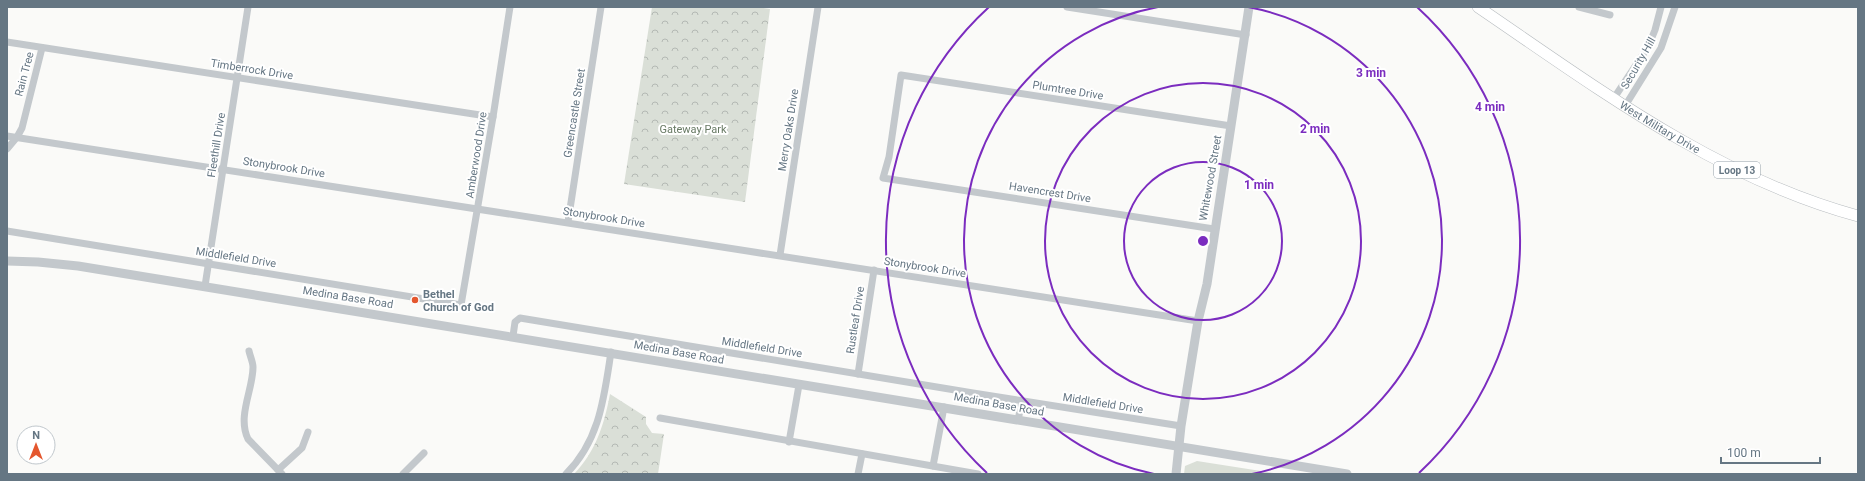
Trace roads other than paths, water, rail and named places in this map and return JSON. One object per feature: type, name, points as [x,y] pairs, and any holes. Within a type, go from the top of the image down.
[{"type":"main road","name":"West Military Drive","points":[[1478,7],[1625,106],[1686,144],[1745,174],[1791,193],[1858,216]]},
{"type":"street","name":"Fleethill Drive","points":[[205,286],[248,7]]},
{"type":"street","name":"Amberwood Drive","points":[[461,305],[510,7]]},
{"type":"street","name":"Greencastle Street","points":[[568,222],[601,7]]},
{"type":"street","name":"Merry Oaks Drive","points":[[780,256],[818,7]]},
{"type":"street","points":[[1067,7],[1246,35]]},
{"type":"street","name":"Whitewood Street","points":[[1176,474],[1181,426],[1198,321],[1206,284],[1246,35],[1249,7]]},
{"type":"street","points":[[1579,7],[1610,16]]},
{"type":"street","name":"Security Hill","points":[[1614,98],[1648,47],[1655,30],[1661,7]]},
{"type":"street","name":"Security Hill","points":[[1625,106],[1661,48],[1675,7]]},
{"type":"street","name":"Timberrock Drive","points":[[7,42],[493,117]]},
{"type":"street","name":"Rain Tree","points":[[7,148],[17,137],[22,128],[42,48]]},
{"type":"street","name":"Plumtree Drive","points":[[884,178],[889,157],[901,74],[1231,126]]},
{"type":"street","name":"Stonybrook Drive","points":[[7,136],[1198,321]]},
{"type":"street","name":"Havencrest Drive","points":[[884,178],[1214,229]]},
{"type":"street","name":"Middlefield Drive","points":[[7,231],[461,305]]},
{"type":"street","name":"Medina Base Road","points":[[7,261],[78,266],[205,286],[1347,474]]},
{"type":"street","name":"Rustleaf Drive","points":[[858,374],[874,270]]},
{"type":"street","name":"Middlefield Drive","points":[[512,336],[515,322],[520,318],[1181,426]]},
{"type":"street","points":[[249,351],[253,366],[245,414],[245,432],[248,439],[280,472],[302,448],[308,432]]},
{"type":"street","points":[[566,474],[576,464],[593,436],[603,401],[611,352]]},
{"type":"street","points":[[789,442],[799,385]]},
{"type":"street","points":[[1018,420],[1022,401]]},
{"type":"street","points":[[933,466],[944,407]]},
{"type":"street","points":[[660,418],[789,442],[978,474]]},
{"type":"street","points":[[403,474],[424,453]]},
{"type":"street","points":[[858,474],[862,454]]},
{"type":"place","name":"Bethel Church of God","points":[[415,300]]},
{"type":"park label","name":"Gateway Park","points":[[693,129]]}]
